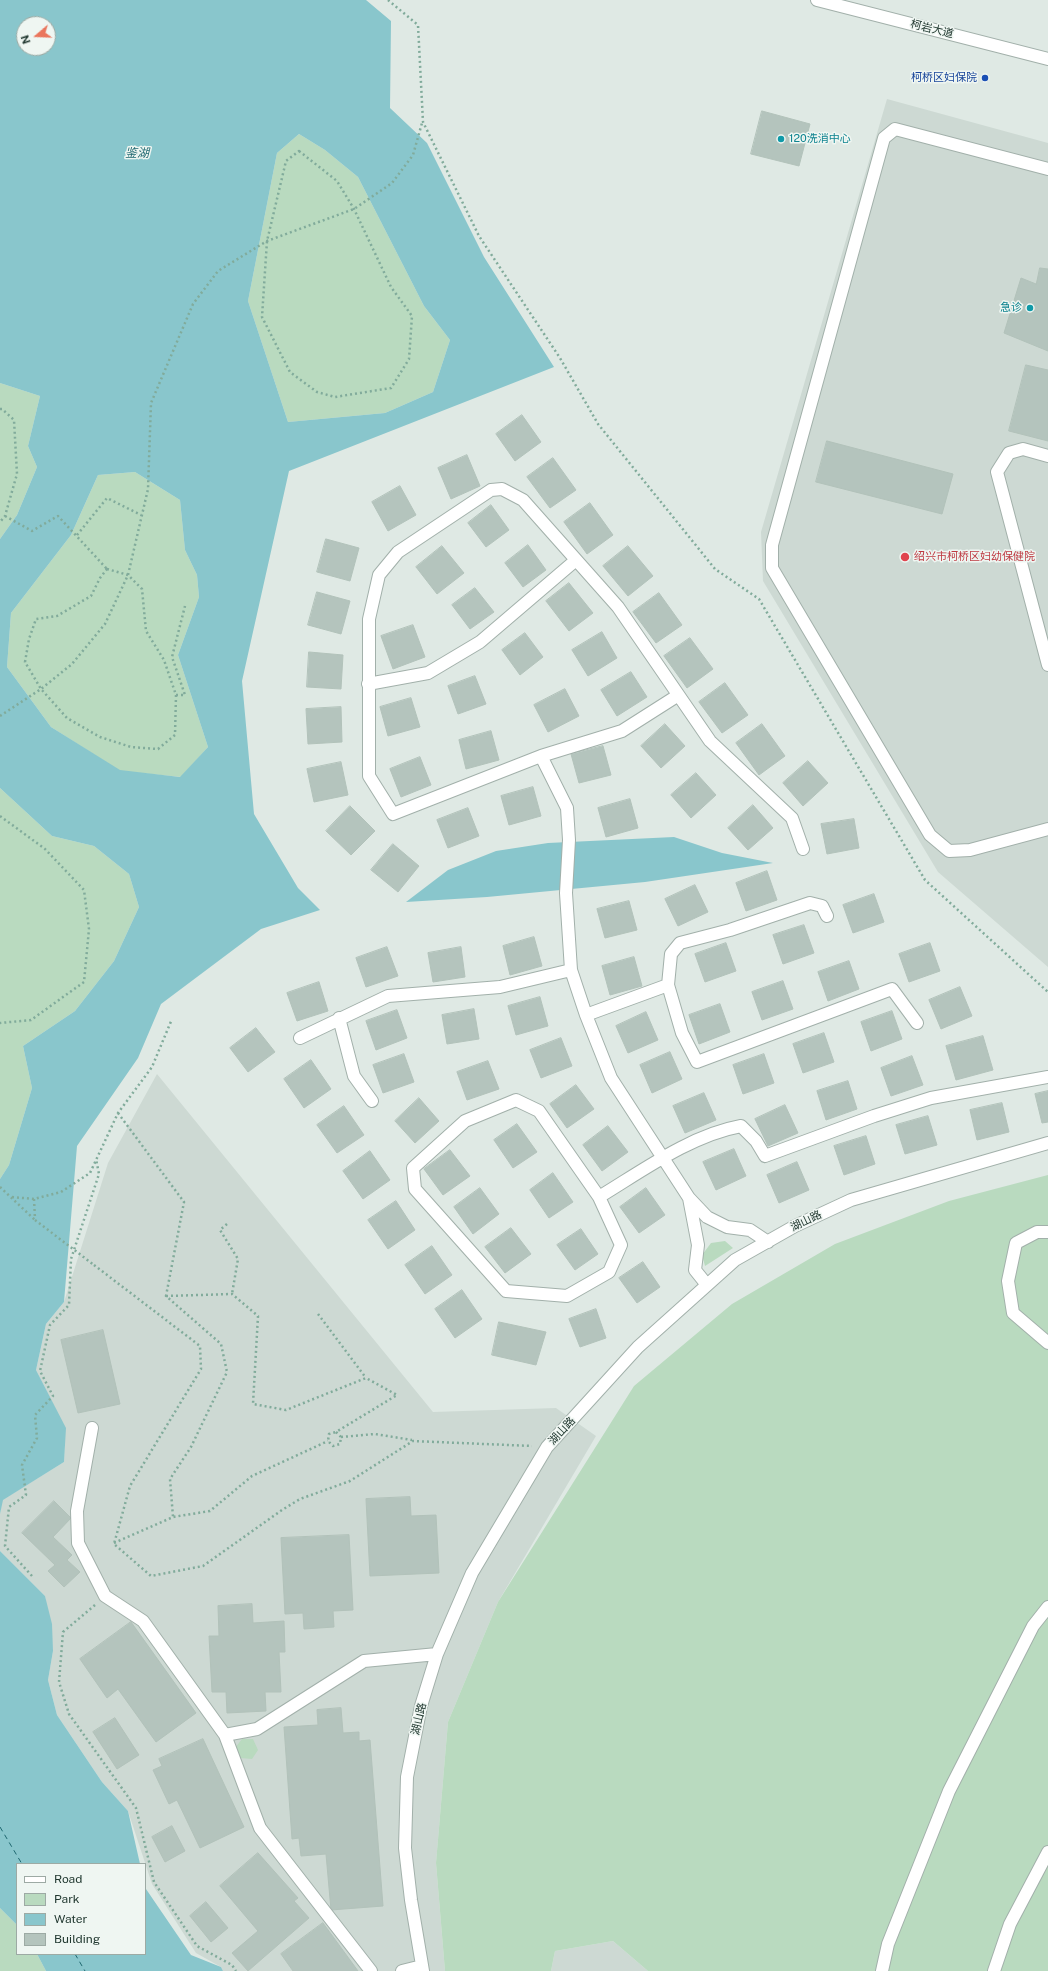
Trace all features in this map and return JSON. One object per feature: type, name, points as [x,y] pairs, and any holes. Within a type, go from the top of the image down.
[{"type":"street","name":"柯岩大道","points":[[817,0],[1048,59]]},
{"type":"street","points":[[1048,169],[895,129],[884,138],[772,545],[772,568],[930,835],[949,851],[970,850],[1048,829]]},
{"type":"street","points":[[1048,456],[1023,449],[1009,453],[997,472],[1048,665]]},
{"type":"street","points":[[677,696],[622,731],[541,756],[393,814],[369,776],[368,619],[379,575],[398,552],[491,490],[502,489],[523,500],[618,607],[677,696],[710,741],[792,818],[803,849]]},
{"type":"street","points":[[368,684],[428,673],[480,642],[576,560]]},
{"type":"street","points":[[541,756],[567,808],[569,840],[566,893],[571,970],[586,1015],[611,1078],[689,1198],[707,1217],[727,1227],[750,1230],[768,1242]]},
{"type":"street","points":[[827,916],[822,906],[810,902],[730,930],[680,943],[671,954],[668,985],[682,1033],[697,1062],[892,989],[917,1023]]},
{"type":"street","points":[[300,1038],[339,1018],[388,996],[500,987],[571,970]]},
{"type":"street","points":[[586,1015],[668,985]]},
{"type":"street","points":[[339,1018],[354,1076],[372,1101]]},
{"type":"street","points":[[599,1197],[663,1158],[720,1130],[741,1126],[756,1141],[765,1156],[874,1116],[931,1098],[1048,1077]]},
{"type":"street","points":[[516,1100],[539,1111],[599,1197],[621,1244],[609,1272],[567,1296],[506,1291],[415,1189],[414,1168],[465,1121],[516,1100]]},
{"type":"street","name":"湖山路","points":[[422,1969],[411,1900],[405,1848],[407,1777],[421,1706],[437,1654],[472,1573],[547,1447],[638,1347],[735,1260],[795,1226],[851,1200],[1048,1143]]},
{"type":"street","points":[[689,1198],[698,1245],[695,1270],[707,1285]]},
{"type":"street","points":[[1048,1232],[1037,1232],[1016,1243],[1008,1282],[1013,1313],[1048,1343]]},
{"type":"street","points":[[92,1428],[76,1511],[78,1543],[105,1596],[143,1621],[225,1735],[260,1828],[371,1971]]},
{"type":"street","points":[[882,1971],[888,1944],[949,1791],[1033,1626],[1048,1607]]},
{"type":"street","points":[[225,1735],[258,1729],[364,1662],[437,1654]]},
{"type":"street","points":[[994,1971],[1010,1924],[1048,1852]]},
{"type":"street","points":[[402,1971],[422,1969]]},
{"type":"path","points":[[0,716],[33,695],[72,664],[105,624],[128,575],[148,489],[151,402],[194,304],[218,271],[268,241],[354,209],[392,183],[412,155],[423,122],[418,25],[388,0]]},
{"type":"path","points":[[423,122],[479,236],[560,358],[598,424],[716,569],[759,599],[924,880],[1048,992]]},
{"type":"path","points":[[299,151],[337,181],[354,209],[391,287],[412,316],[409,359],[390,388],[335,397],[317,392],[290,372],[262,317],[268,241],[286,161],[299,151]]},
{"type":"path","points":[[0,409],[2,409],[14,420],[17,474],[5,516],[0,522]]},
{"type":"path","points":[[77,535],[108,498],[141,515]]},
{"type":"path","points":[[5,516],[32,531],[58,516],[107,569],[128,575],[142,588],[146,631],[164,660],[176,695],[175,736],[158,749],[132,748],[100,737],[67,718],[41,689],[25,662],[29,639],[36,619],[57,616],[91,596],[100,578],[107,569]]},
{"type":"path","points":[[176,695],[184,695],[172,658],[185,606]]},
{"type":"path","points":[[0,816],[45,849],[84,890],[89,929],[84,982],[31,1020],[0,1023]]},
{"type":"path","points":[[12,1197],[34,1199],[61,1192],[90,1173],[118,1114],[152,1067],[172,1019]]},
{"type":"path","points":[[118,1114],[184,1202],[166,1296]]},
{"type":"path","points":[[32,1576],[5,1546],[9,1507],[26,1495],[22,1465],[38,1438],[35,1415],[53,1396],[40,1371],[50,1325],[69,1305],[71,1260],[99,1174],[96,1159]]},
{"type":"path","points":[[0,1187],[35,1220],[200,1346],[201,1369],[130,1486],[114,1544]]},
{"type":"path","points":[[34,1199],[35,1220]]},
{"type":"path","points":[[227,1224],[220,1230],[238,1259],[232,1294]]},
{"type":"path","points":[[166,1296],[232,1294],[258,1316],[253,1404],[286,1410],[366,1378]]},
{"type":"path","points":[[166,1296],[222,1344],[227,1372],[191,1447],[170,1479],[173,1517]]},
{"type":"path","points":[[318,1314],[366,1378],[397,1395],[336,1432],[329,1434],[328,1441]]},
{"type":"path","points":[[336,1432],[341,1437]]},
{"type":"path","points":[[341,1437],[375,1434],[413,1441],[547,1447]]},
{"type":"path","points":[[328,1441],[333,1446],[340,1444],[341,1437]]},
{"type":"path","points":[[114,1544],[173,1517],[210,1511],[252,1476],[328,1441]]},
{"type":"path","points":[[114,1544],[151,1576],[203,1566],[288,1506],[300,1499],[350,1481],[413,1441]]},
{"type":"path","points":[[105,1596],[63,1632],[59,1682],[69,1714],[136,1808],[154,1882],[197,1946],[232,1965],[236,1971]]},
{"type":"shaded area","name":"绍兴市柯桥区妇幼保健院","points":[[887,99],[1048,143],[1048,967],[938,872],[763,581],[761,532]]},
{"type":"shaded area","points":[[157,1074],[433,1412],[556,1408],[596,1436],[498,1602],[448,1722],[436,1863],[445,1971],[223,1971],[221,1967],[196,1953],[152,1884],[128,1811],[102,1782],[57,1715],[48,1680],[53,1651],[45,1596],[0,1551],[0,1514],[2,1500],[64,1462],[65,1428],[36,1370],[46,1324],[64,1302],[108,1163]]},
{"type":"shaded area","points":[[613,1941],[648,1971],[551,1971],[555,1951]]},
{"type":"green space","points":[[299,134],[325,150],[358,177],[424,306],[450,340],[433,392],[385,413],[288,422],[248,301],[277,153]]},
{"type":"green space","points":[[0,383],[40,396],[28,446],[37,467],[17,515],[0,539]]},
{"type":"green space","points":[[135,472],[180,500],[185,550],[197,575],[199,597],[178,655],[208,747],[181,777],[120,771],[51,727],[7,667],[11,613],[71,535],[98,475]]},
{"type":"green space","points":[[0,788],[52,836],[94,846],[129,874],[139,907],[114,961],[75,1011],[23,1046],[32,1088],[9,1165],[0,1179]]},
{"type":"green space","points":[[1048,1175],[1048,1971],[648,1971],[613,1941],[555,1951],[551,1971],[445,1971],[436,1863],[448,1722],[498,1602],[634,1386],[732,1304],[835,1244],[949,1201]]},
{"type":"green space","points":[[725,1241],[733,1248],[705,1266],[702,1255],[711,1243]]},
{"type":"green space","points":[[242,1739],[253,1739],[258,1750],[252,1759],[240,1758],[235,1748]]},
{"type":"green space","points":[[0,1908],[16,1924],[16,1955],[38,1955],[46,1971],[0,1971]]},
{"type":"water","name":"鉴湖","points":[[0,0],[366,0],[391,21],[390,108],[427,143],[484,257],[554,367],[289,471],[242,681],[254,814],[298,888],[320,910],[261,929],[161,1004],[138,1058],[77,1146],[64,1302],[46,1324],[36,1370],[66,1428],[64,1462],[3,1500],[0,1514],[0,1179],[9,1165],[32,1088],[23,1046],[75,1011],[114,961],[139,907],[129,874],[94,846],[52,836],[0,788],[0,539],[17,515],[37,467],[28,446],[40,396],[0,383]],"holes":[[[299,134],[325,150],[358,177],[424,306],[450,340],[433,392],[385,413],[288,422],[248,301],[277,153]],[[135,472],[180,500],[185,550],[197,575],[199,597],[178,655],[208,747],[180,777],[120,770],[51,727],[7,667],[11,613],[71,535],[98,475]]]},
{"type":"water","points":[[674,837],[722,853],[773,863],[645,882],[487,897],[406,902],[448,870],[496,851],[548,843]]},
{"type":"water","points":[[0,1551],[45,1596],[52,1624],[53,1651],[48,1680],[57,1715],[102,1782],[128,1811],[140,1863],[16,1863],[16,1924],[0,1908]]},
{"type":"water","points":[[146,1889],[191,1955],[221,1967],[223,1971],[46,1971],[38,1955],[146,1955]]},
{"type":"building","name":"120洗消中心","points":[[762,111],[810,124],[799,166],[751,154]]},
{"type":"building","name":"急诊","points":[[1040,268],[1048,269],[1048,351],[1004,333],[1021,278],[1036,284]]},
{"type":"building","points":[[1026,365],[1048,370],[1048,441],[1009,431]]},
{"type":"building","points":[[522,415],[541,442],[515,461],[496,434]]},
{"type":"building","points":[[827,441],[953,474],[942,514],[816,482]]},
{"type":"building","points":[[467,455],[480,486],[451,499],[438,468]]},
{"type":"building","points":[[553,458],[576,490],[550,508],[527,477]]},
{"type":"building","points":[[400,486],[416,515],[388,531],[372,502]]},
{"type":"building","points":[[590,503],[613,535],[587,554],[564,522]]},
{"type":"building","points":[[491,505],[509,530],[486,547],[468,523]]},
{"type":"building","points":[[326,539],[359,548],[350,581],[317,572]]},
{"type":"building","points":[[528,545],[546,570],[523,587],[505,563]]},
{"type":"building","points":[[442,546],[464,573],[437,594],[416,567]]},
{"type":"building","points":[[628,546],[653,576],[628,596],[603,566]]},
{"type":"building","points":[[569,583],[593,613],[569,631],[546,601]]},
{"type":"building","points":[[475,588],[494,612],[470,629],[452,605]]},
{"type":"building","points":[[317,592],[350,601],[341,634],[308,625]]},
{"type":"building","points":[[659,593],[682,625],[656,643],[633,612]]},
{"type":"building","points":[[413,625],[425,657],[393,669],[381,636]]},
{"type":"building","points":[[602,632],[617,658],[588,676],[572,650]]},
{"type":"building","points":[[525,633],[543,657],[520,675],[502,650]]},
{"type":"building","points":[[690,638],[713,669],[687,688],[664,656]]},
{"type":"building","points":[[309,652],[343,655],[341,689],[307,687]]},
{"type":"building","points":[[631,672],[647,697],[617,716],[601,690]]},
{"type":"building","points":[[475,676],[486,704],[458,714],[448,686]]},
{"type":"building","points":[[725,683],[748,715],[722,733],[699,702]]},
{"type":"building","points":[[565,689],[579,716],[548,732],[534,705]]},
{"type":"building","points":[[411,698],[420,727],[388,736],[380,707]]},
{"type":"building","points":[[341,707],[342,742],[308,744],[306,709]]},
{"type":"building","points":[[665,724],[685,746],[661,768],[641,746]]},
{"type":"building","points":[[762,724],[785,756],[759,775],[736,743]]},
{"type":"building","points":[[491,731],[499,760],[466,769],[459,740]]},
{"type":"building","points":[[603,746],[611,775],[579,783],[571,754]]},
{"type":"building","points":[[420,757],[431,785],[401,797],[390,769]]},
{"type":"building","points":[[808,761],[828,783],[803,806],[783,783]]},
{"type":"building","points":[[341,762],[348,795],[314,802],[307,769]]},
{"type":"building","points":[[696,773],[716,795],[691,818],[671,795]]},
{"type":"building","points":[[533,787],[541,816],[509,825],[501,796]]},
{"type":"building","points":[[630,799],[638,828],[606,837],[598,808]]},
{"type":"building","points":[[753,805],[773,828],[748,850],[728,828]]},
{"type":"building","points":[[350,806],[375,831],[351,855],[326,831]]},
{"type":"building","points":[[468,808],[479,836],[448,848],[437,820]]},
{"type":"building","points":[[854,819],[859,848],[827,854],[821,824]]},
{"type":"building","points":[[393,844],[419,866],[398,892],[371,870]]},
{"type":"building","points":[[767,871],[777,900],[746,911],[736,883]]},
{"type":"building","points":[[695,885],[708,912],[678,926],[665,899]]},
{"type":"building","points":[[874,894],[884,922],[853,933],[843,905]]},
{"type":"building","points":[[629,901],[637,930],[605,938],[597,909]]},
{"type":"building","points":[[804,925],[814,953],[783,964],[773,935]]},
{"type":"building","points":[[534,937],[542,966],[510,975],[503,946]]},
{"type":"building","points":[[726,943],[736,971],[705,982],[695,954]]},
{"type":"building","points":[[930,943],[940,971],[909,982],[899,954]]},
{"type":"building","points":[[387,947],[398,976],[366,987],[356,958]]},
{"type":"building","points":[[461,947],[465,977],[433,982],[428,953]]},
{"type":"building","points":[[634,957],[642,986],[610,995],[602,966]]},
{"type":"building","points":[[849,961],[859,989],[828,1001],[818,972]]},
{"type":"building","points":[[783,981],[793,1009],[762,1020],[752,992]]},
{"type":"building","points":[[319,982],[328,1011],[297,1021],[287,993]]},
{"type":"building","points":[[960,987],[972,1016],[941,1029],[929,1000]]},
{"type":"building","points":[[540,997],[548,1026],[516,1035],[508,1006]]},
{"type":"building","points":[[720,1004],[730,1032],[699,1044],[689,1015]]},
{"type":"building","points":[[474,1009],[479,1039],[447,1044],[442,1015]]},
{"type":"building","points":[[397,1010],[407,1038],[376,1050],[366,1021]]},
{"type":"building","points":[[892,1011],[902,1039],[871,1051],[861,1022]]},
{"type":"building","points":[[646,1012],[658,1040],[628,1053],[616,1026]]},
{"type":"building","points":[[256,1028],[275,1052],[248,1072],[230,1048]]},
{"type":"building","points":[[824,1033],[834,1062],[803,1073],[793,1044]]},
{"type":"building","points":[[983,1036],[993,1070],[956,1080],[946,1046]]},
{"type":"building","points":[[561,1038],[572,1066],[541,1078],[530,1050]]},
{"type":"building","points":[[670,1052],[682,1079],[652,1093],[640,1065]]},
{"type":"building","points":[[404,1054],[414,1082],[383,1093],[373,1065]]},
{"type":"building","points":[[764,1054],[774,1083],[743,1094],[733,1065]]},
{"type":"building","points":[[912,1056],[923,1085],[891,1096],[881,1068]]},
{"type":"building","points":[[311,1060],[331,1089],[304,1108],[284,1079]]},
{"type":"building","points":[[488,1061],[499,1089],[467,1100],[457,1072]]},
{"type":"building","points":[[848,1081],[857,1109],[826,1120],[817,1091]]},
{"type":"building","points":[[576,1085],[594,1109],[567,1128],[550,1104]]},
{"type":"building","points":[[1048,1091],[1048,1122],[1042,1123],[1035,1094]]},
{"type":"building","points":[[704,1093],[716,1120],[685,1133],[673,1106]]},
{"type":"building","points":[[419,1098],[439,1121],[415,1143],[395,1121]]},
{"type":"building","points":[[1002,1103],[1009,1132],[977,1140],[970,1110]]},
{"type":"building","points":[[785,1105],[798,1133],[768,1146],[755,1119]]},
{"type":"building","points":[[344,1106],[364,1135],[337,1153],[317,1125]]},
{"type":"building","points":[[928,1116],[937,1145],[905,1154],[896,1125]]},
{"type":"building","points":[[517,1124],[537,1152],[513,1168],[494,1140]]},
{"type":"building","points":[[608,1126],[628,1152],[602,1171],[583,1145]]},
{"type":"building","points":[[866,1136],[875,1164],[844,1175],[834,1146]]},
{"type":"building","points":[[734,1149],[746,1176],[716,1190],[703,1162]]},
{"type":"building","points":[[450,1150],[470,1176],[443,1195],[424,1169]]},
{"type":"building","points":[[370,1151],[390,1180],[363,1199],[343,1171]]},
{"type":"building","points":[[797,1162],[809,1190],[779,1203],[767,1175]]},
{"type":"building","points":[[553,1173],[573,1202],[549,1218],[530,1190]]},
{"type":"building","points":[[480,1188],[499,1214],[473,1234],[454,1207]]},
{"type":"building","points":[[646,1188],[665,1215],[639,1233],[620,1207]]},
{"type":"building","points":[[396,1201],[415,1230],[388,1249],[368,1220]]},
{"type":"building","points":[[511,1228],[531,1254],[505,1273],[485,1247]]},
{"type":"building","points":[[581,1229],[598,1254],[575,1270],[557,1245]]},
{"type":"building","points":[[432,1246],[452,1275],[425,1294],[405,1265]]},
{"type":"building","points":[[643,1262],[660,1287],[637,1303],[619,1278]]},
{"type":"building","points":[[462,1290],[482,1319],[455,1338],[435,1309]]},
{"type":"building","points":[[596,1309],[606,1338],[580,1347],[569,1319]]},
{"type":"building","points":[[499,1322],[546,1332],[536,1365],[492,1355]]},
{"type":"building","points":[[103,1330],[120,1404],[78,1413],[61,1340]]},
{"type":"building","points":[[410,1497],[411,1516],[436,1515],[439,1573],[370,1576],[366,1499]]},
{"type":"building","points":[[54,1501],[71,1518],[53,1537],[72,1555],[67,1560],[80,1572],[64,1587],[48,1571],[55,1565],[22,1533]]},
{"type":"building","points":[[349,1535],[353,1610],[333,1611],[334,1627],[304,1629],[303,1613],[285,1614],[281,1538]]},
{"type":"building","points":[[252,1604],[253,1623],[284,1621],[285,1652],[279,1652],[281,1692],[265,1692],[266,1711],[227,1713],[226,1692],[212,1692],[209,1636],[219,1636],[218,1606]]},
{"type":"building","points":[[131,1622],[196,1713],[156,1742],[118,1689],[107,1698],[80,1659]]},
{"type":"building","points":[[341,1708],[343,1733],[359,1732],[359,1741],[370,1740],[383,1906],[331,1910],[326,1854],[301,1856],[299,1838],[292,1839],[284,1727],[318,1725],[317,1710]]},
{"type":"building","points":[[115,1718],[139,1755],[117,1769],[93,1732]]},
{"type":"building","points":[[203,1739],[244,1827],[200,1848],[177,1800],[169,1804],[153,1770],[162,1766],[159,1759]]},
{"type":"building","points":[[172,1826],[185,1851],[165,1862],[152,1837]]},
{"type":"building","points":[[258,1853],[298,1898],[294,1901],[309,1918],[248,1971],[232,1953],[258,1931],[220,1886]]},
{"type":"building","points":[[206,1902],[228,1928],[211,1942],[190,1916]]},
{"type":"building","points":[[323,1923],[358,1971],[293,1971],[281,1954]]},
{"type":"ferry route","points":[[0,1827],[21,1863]]},
{"type":"ferry route","points":[[76,1955],[85,1971]]},
{"type":"place","name":"柯桥区妇保院","points":[[985,78]]},
{"type":"place","name":"120洗消中心","points":[[781,139]]},
{"type":"place","name":"急诊","points":[[1030,308]]},
{"type":"place","name":"绍兴市柯桥区妇幼保健院","points":[[905,557]]}]
